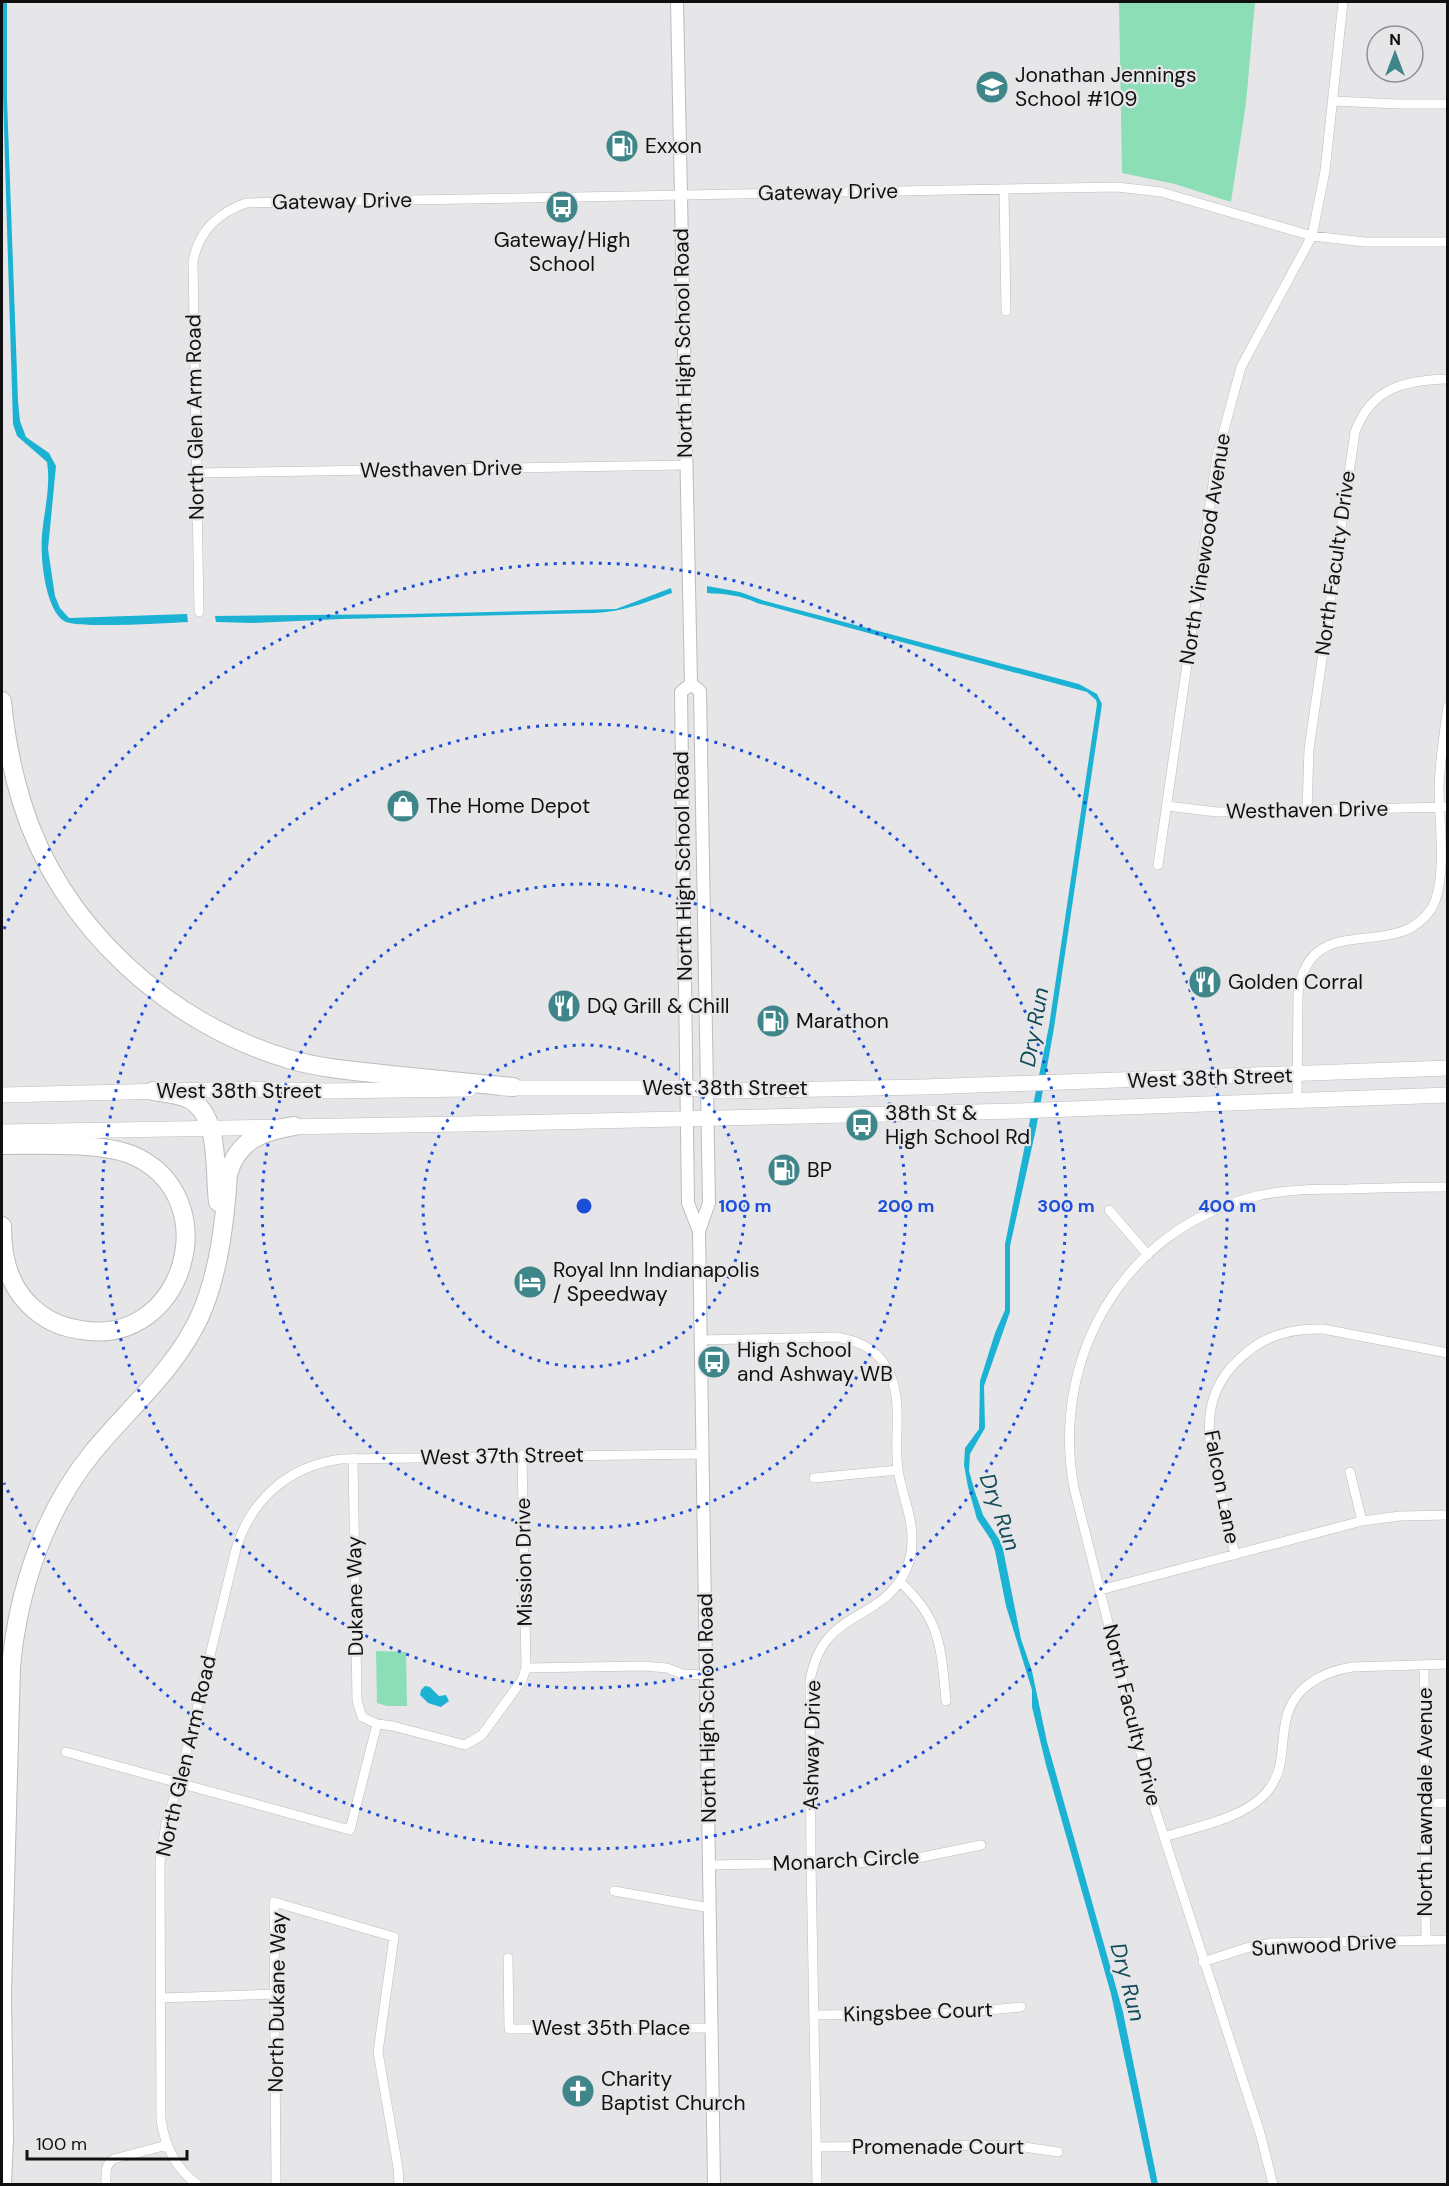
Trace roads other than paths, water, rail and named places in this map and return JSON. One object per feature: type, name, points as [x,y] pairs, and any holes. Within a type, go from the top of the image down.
[{"type":"highway","points":[[2,701],[5,730],[23,805],[49,863],[96,934],[116,956],[150,985],[192,1016],[228,1035],[293,1060],[349,1070],[513,1088]]},
{"type":"highway","points":[[153,1091],[182,1096],[192,1101],[204,1114],[214,1142],[216,1186],[222,1228]]},
{"type":"highway","points":[[2,2184],[4,2139],[2,1993],[11,1684],[13,1649],[19,1614],[39,1546],[72,1482],[92,1453],[165,1373],[192,1332],[211,1286],[219,1254],[228,1174],[233,1161],[255,1137],[272,1129],[294,1126]]},
{"type":"highway","points":[[2,1226],[6,1266],[23,1298],[36,1312],[52,1322],[87,1331],[115,1330],[133,1324],[149,1314],[173,1287],[186,1253],[185,1226],[178,1200],[162,1177],[141,1160],[124,1152],[100,1148],[8,1138]]},
{"type":"main road","name":"West 38th Street","points":[[8,1094],[249,1089],[686,1088],[706,1091],[1021,1085],[1448,1068]]},
{"type":"main road","name":"West 38th Street","points":[[8,1138],[210,1127],[462,1124],[1017,1111],[1448,1095]]},
{"type":"street","name":"North High School Road","points":[[677,2],[691,684]]},
{"type":"street","name":"North Vinewood Avenue","points":[[1158,866],[1221,437],[1240,367],[1312,236],[1324,179],[1342,2]]},
{"type":"street","points":[[1333,101],[1448,104]]},
{"type":"street","name":"Gateway Drive","points":[[209,226],[219,216],[236,206],[255,202],[1117,187],[1151,190],[1312,236],[1365,242],[1448,242]]},
{"type":"street","points":[[1004,189],[1006,311]]},
{"type":"street","name":"North Glen Arm Road","points":[[199,612],[193,266],[198,243],[209,226]]},
{"type":"street","name":"North Faculty Drive","points":[[1308,810],[1309,748],[1355,432],[1367,410],[1385,392],[1408,382],[1448,379]]},
{"type":"street","name":"Westhaven Drive","points":[[196,473],[685,465]]},
{"type":"street","name":"North High School Road","points":[[691,684],[681,692],[686,1118],[688,1203],[699,1231],[714,2184]]},
{"type":"street","name":"North High School Road","points":[[691,684],[700,691],[709,1203],[699,1231]]},
{"type":"street","points":[[1297,1100],[1298,995],[1300,979],[1307,966],[1320,951],[1333,942],[1400,933],[1416,925],[1428,914],[1436,900],[1440,885],[1444,807],[1440,766],[1448,706]]},
{"type":"street","name":"Westhaven Drive","points":[[1167,806],[1217,812],[1444,807]]},
{"type":"street","name":"North Faculty Drive","points":[[1274,2184],[1260,2133],[1203,1962],[1148,1782],[1071,1474],[1068,1439],[1072,1395],[1083,1352],[1101,1312],[1127,1275],[1148,1255],[1193,1222],[1219,1209],[1257,1196],[1302,1189],[1448,1187]]},
{"type":"street","points":[[1109,1210],[1148,1255]]},
{"type":"street","name":"Falcon Lane","points":[[1235,1555],[1211,1455],[1208,1431],[1214,1396],[1223,1378],[1235,1362],[1268,1338],[1306,1329],[1323,1329],[1448,1353]]},
{"type":"street","name":"Ashway Drive","points":[[701,1340],[837,1337],[852,1340],[870,1349],[884,1363],[894,1385],[898,1470],[912,1540],[910,1559],[900,1582],[886,1596],[837,1629],[824,1644],[815,1662],[810,1691],[817,2184]]},
{"type":"street","name":"West 37th Street","points":[[303,1469],[327,1461],[353,1458],[703,1454]]},
{"type":"street","name":"Mission Drive","points":[[522,1455],[526,1668]]},
{"type":"street","name":"Dukane Way","points":[[353,1458],[357,1701],[362,1717],[377,1724]]},
{"type":"street","name":"North Glen Arm Road","points":[[197,2184],[178,2166],[167,2145],[161,2120],[160,1862],[166,1823],[179,1782],[241,1534],[254,1511],[270,1490],[303,1469]]},
{"type":"street","points":[[814,1478],[898,1470]]},
{"type":"street","points":[[1350,1472],[1362,1521]]},
{"type":"street","points":[[1100,1590],[1362,1521],[1400,1516],[1448,1515]]},
{"type":"street","points":[[900,1582],[922,1604],[933,1624],[943,1664],[945,1701]]},
{"type":"street","points":[[1164,1837],[1242,1811],[1266,1793],[1280,1768],[1288,1714],[1297,1696],[1323,1674],[1352,1667],[1448,1664]]},
{"type":"street","name":"North Lawndale Avenue","points":[[1424,1665],[1426,1940]]},
{"type":"street","points":[[66,1752],[350,1830],[377,1724],[465,1745],[483,1735],[522,1680],[526,1668],[643,1666],[667,1668],[682,1674],[706,1675]]},
{"type":"street","points":[[1425,1803],[1448,1803]]},
{"type":"street","name":"Monarch Circle","points":[[709,1864],[913,1859],[981,1845]]},
{"type":"street","points":[[614,1891],[710,1908]]},
{"type":"street","name":"North Dukane Way","points":[[276,2184],[274,1902],[394,1937],[378,2052],[399,2184]]},
{"type":"street","name":"Sunwood Drive","points":[[1203,1962],[1246,1948],[1272,1943],[1448,1940]]},
{"type":"street","name":"West 35th Place","points":[[508,1958],[509,2029],[711,2028]]},
{"type":"street","points":[[160,1998],[275,1994]]},
{"type":"street","name":"Kingsbee Court","points":[[815,2014],[959,2013],[1021,2007]]},
{"type":"street","points":[[106,2184],[106,2169],[109,2162],[167,2145]]},
{"type":"street","name":"Promenade Court","points":[[817,2147],[1010,2145],[1058,2152]]},
{"type":"water","points":[[2,2],[7,2],[7,99],[18,401],[20,421],[26,437],[49,453],[56,466],[48,549],[55,596],[60,608],[69,618],[187,614],[188,622],[123,625],[72,623],[64,621],[58,615],[48,594],[43,569],[42,545],[48,489],[47,462],[17,436],[13,424]]},
{"type":"water","name":"Dry Run","points":[[707,586],[740,592],[765,601],[1079,684],[1097,694],[1102,704],[1054,1028],[1036,1129],[1010,1246],[1010,1312],[984,1386],[985,1428],[970,1454],[969,1471],[983,1515],[1003,1549],[1021,1639],[1032,1671],[1047,1742],[1123,2012],[1158,2184],[1151,2184],[1111,1994],[1046,1765],[1032,1707],[1032,1690],[1006,1606],[995,1551],[991,1540],[977,1519],[964,1465],[965,1448],[979,1429],[980,1381],[1005,1310],[1005,1244],[1049,1026],[1096,700],[1087,692],[751,600],[727,594],[707,593]]},
{"type":"water","points":[[671,588],[672,593],[643,603],[616,610],[595,613],[253,623],[216,622],[215,616],[616,609]]},
{"type":"water","points":[[425,1686],[430,1687],[439,1696],[446,1695],[449,1701],[441,1707],[428,1703],[420,1695]]},
{"type":"place","name":"Jonathan Jennings School #109","points":[[992,87]]},
{"type":"place","name":"Exxon","points":[[622,146]]},
{"type":"place","name":"Gateway/High School","points":[[562,207]]},
{"type":"place","name":"The Home Depot","points":[[403,806]]},
{"type":"place","name":"Golden Corral","points":[[1205,982]]},
{"type":"place","name":"DQ Grill & Chill","points":[[564,1006]]},
{"type":"place","name":"Marathon","points":[[773,1021]]},
{"type":"place","name":"38th St & High School Rd","points":[[862,1125]]},
{"type":"place","name":"BP","points":[[784,1170]]},
{"type":"place","name":"Royal Inn Indianapolis / Speedway","points":[[530,1282]]},
{"type":"place","name":"High School and Ashway WB","points":[[714,1362]]},
{"type":"place","name":"Charity Baptist Church","points":[[578,2091]]}]
